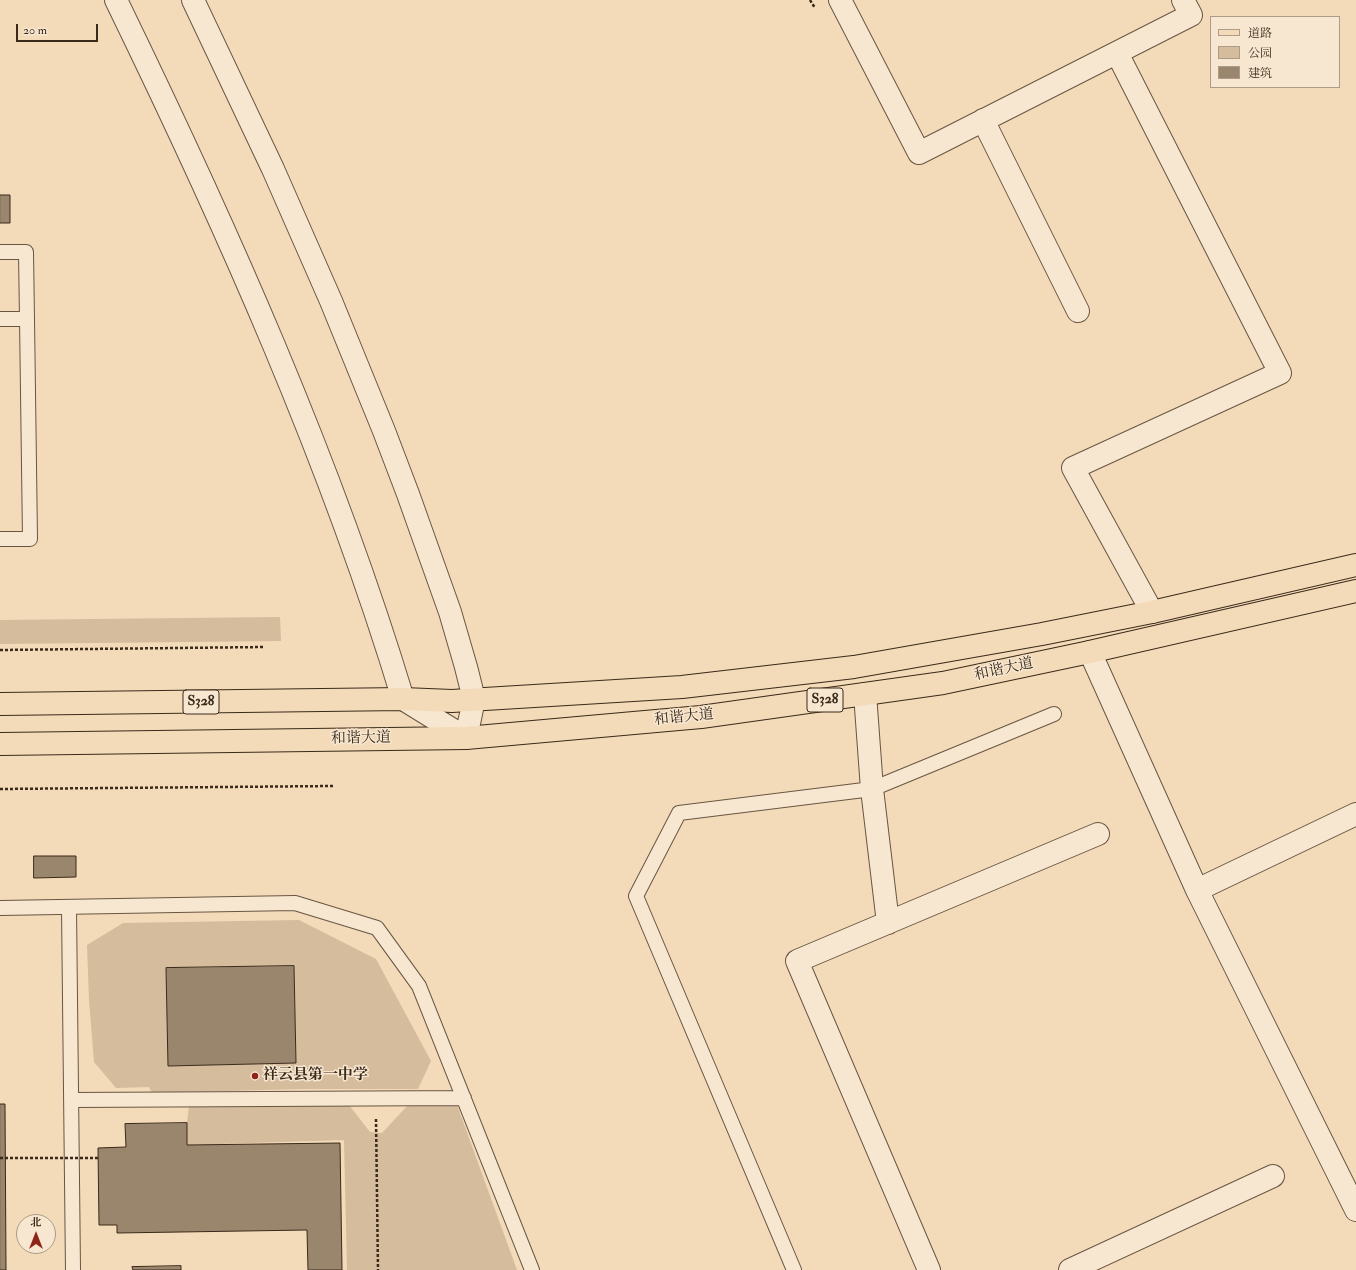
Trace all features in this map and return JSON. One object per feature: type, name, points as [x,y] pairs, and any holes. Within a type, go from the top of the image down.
[{"type":"main road","name":"和谐大道","points":[[0,704],[403,699],[452,701],[682,687],[854,667],[1042,634],[1152,612],[1356,565]]},
{"type":"main road","name":"和谐大道","points":[[0,744],[466,738],[701,717],[943,683],[1090,652],[1356,591]]},
{"type":"street","points":[[116,0],[212,205],[293,393],[364,576],[403,699],[466,738],[474,700],[462,653],[433,561],[384,431],[331,301],[194,0]]},
{"type":"street","points":[[840,0],[919,153],[1191,15],[1183,0]]},
{"type":"street","points":[[1117,53],[1280,373],[1073,468],[1152,612]]},
{"type":"street","points":[[983,120],[1078,311]]},
{"type":"street","points":[[1090,652],[1197,890],[1356,1210]]},
{"type":"street","points":[[865,694],[872,789],[888,923]]},
{"type":"street","points":[[1197,890],[1356,814]]},
{"type":"street","points":[[928,1270],[797,961],[1098,834]]},
{"type":"street","points":[[1070,1270],[1273,1176]]},
{"type":"lane","points":[[0,252],[26,252],[30,539],[0,539]]},
{"type":"lane","points":[[0,319],[27,319]]},
{"type":"lane","points":[[794,1270],[636,896],[680,813],[872,789],[1054,714]]},
{"type":"lane","points":[[0,908],[295,903],[377,928],[419,986],[532,1270]]},
{"type":"lane","points":[[69,908],[73,1270]]},
{"type":"lane","points":[[71,1100],[464,1098]]},
{"type":"path","points":[[0,650],[264,647]]},
{"type":"path","points":[[0,789],[333,786]]},
{"type":"path","points":[[376,1098],[378,1270]]},
{"type":"path","points":[[0,1158],[99,1158]]},
{"type":"green space","points":[[280,617],[281,641],[0,644],[0,620]]},
{"type":"green space","points":[[299,920],[376,959],[431,1061],[418,1089],[303,1089],[152,1093],[149,1087],[116,1088],[94,1062],[89,1000],[87,945],[123,923]],"holes":[[[294,966],[296,1063],[168,1066],[166,968]]]},
{"type":"green space","points":[[349,1105],[370,1132],[382,1133],[408,1105],[457,1105],[517,1270],[347,1270],[344,1140],[187,1145],[189,1106]]},
{"type":"building","points":[[0,195],[10,195],[10,223],[0,223]]},
{"type":"building","points":[[34,856],[76,856],[76,877],[34,878]]},
{"type":"building","points":[[294,966],[296,1063],[168,1066],[166,968]]},
{"type":"building","points":[[0,1104],[5,1104],[6,1270],[0,1270]]},
{"type":"building","points":[[187,1123],[187,1145],[340,1143],[342,1270],[308,1270],[307,1230],[117,1233],[117,1225],[99,1225],[98,1148],[126,1147],[125,1124]]},
{"type":"building","points":[[181,1266],[181,1270],[133,1270],[132,1267]]},
{"type":"place","name":"祥云县第一中学","points":[[255,1076]]}]
